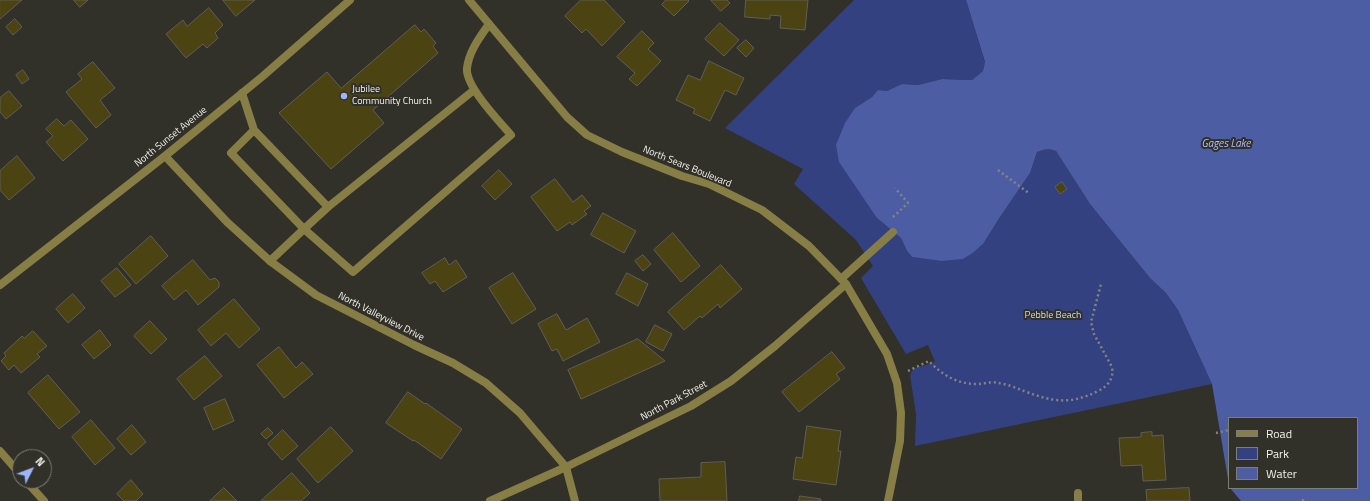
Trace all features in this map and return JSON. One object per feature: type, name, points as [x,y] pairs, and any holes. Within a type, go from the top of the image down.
[{"type":"street","name":"North Sunset Avenue","points":[[0,285],[165,156],[242,93],[350,0]]},
{"type":"street","name":"North Sears Boulevard","points":[[469,0],[567,117],[587,135],[622,152],[682,176],[709,184],[762,210],[809,246],[843,281],[886,354],[897,383],[901,413],[900,440],[888,501]]},
{"type":"street","points":[[254,130],[231,153],[304,229],[353,272],[510,135],[474,90],[467,69],[473,48],[489,24]]},
{"type":"street","points":[[270,261],[328,207],[474,90]]},
{"type":"street","points":[[242,93],[254,130],[328,207]]},
{"type":"street","name":"North Valleyview Drive","points":[[165,156],[227,222],[270,261],[316,295],[414,345],[453,362],[486,383],[520,412],[566,467],[575,501]]},
{"type":"street","name":"North Park Street","points":[[490,501],[566,467],[691,406],[731,381],[775,346],[893,232]]},
{"type":"street","points":[[0,451],[12,465]]},
{"type":"street","points":[[33,489],[44,501]]},
{"type":"path","points":[[998,170],[1030,194]]},
{"type":"path","points":[[891,219],[908,203],[895,188]]},
{"type":"path","points":[[895,377],[928,361],[938,370],[955,380],[967,384],[998,382],[1058,401],[1071,401],[1096,392],[1106,387],[1113,377],[1112,367],[1094,334],[1091,322],[1101,284]]},
{"type":"path","points":[[1216,433],[1228,430]]},
{"type":"green space","name":"Pebble Beach","points":[[854,0],[966,0],[985,63],[983,71],[972,80],[942,79],[918,85],[902,84],[887,91],[878,90],[872,97],[855,108],[877,218],[901,238],[907,251],[912,257],[941,261],[974,252],[983,244],[1030,173],[1037,152],[1046,149],[1056,151],[1090,204],[1150,278],[1166,293],[1178,310],[1212,384],[915,446],[916,414],[910,375],[913,369],[935,362],[928,345],[906,354],[861,278],[873,266],[856,240],[794,184],[803,169],[725,128]]},
{"type":"water","name":"Gages Lake","points":[[966,0],[1370,0],[1370,501],[1241,501],[1231,489],[1358,489],[1358,417],[1228,417],[1228,479],[1212,384],[1178,310],[1166,293],[1150,278],[1090,204],[1056,151],[1046,149],[1037,152],[1030,173],[983,244],[963,259],[941,261],[912,257],[907,251],[901,238],[877,218],[839,162],[836,145],[845,123],[855,108],[872,97],[878,90],[887,91],[902,84],[918,85],[942,79],[972,80],[983,71],[985,62]]},
{"type":"building","points":[[0,0],[22,0],[0,19]]},
{"type":"building","points":[[74,0],[88,0],[80,7]]},
{"type":"building","points":[[223,0],[255,0],[236,16]]},
{"type":"building","points":[[581,0],[604,0],[625,22],[602,46],[586,29],[582,33],[565,16]]},
{"type":"building","points":[[666,0],[689,1],[674,16],[662,5]]},
{"type":"building","points":[[711,0],[727,0],[730,3],[721,11]]},
{"type":"building","points":[[746,0],[808,0],[805,30],[780,28],[781,16],[770,15],[770,19],[745,17]]},
{"type":"building","points":[[209,8],[223,25],[215,33],[218,38],[207,48],[203,44],[186,58],[166,34],[183,20],[187,26]]},
{"type":"building","points":[[15,19],[22,27],[13,35],[6,27]]},
{"type":"building","points":[[720,23],[739,40],[724,56],[705,39]]},
{"type":"building","name":"Jubilee Community Church","points":[[415,25],[421,32],[424,29],[436,43],[433,46],[438,53],[373,110],[384,123],[331,169],[279,113],[327,72],[341,88]]},
{"type":"building","points":[[642,31],[654,43],[648,49],[661,61],[637,86],[629,79],[635,73],[617,57]]},
{"type":"building","points":[[746,40],[754,48],[746,57],[737,48]]},
{"type":"building","points":[[709,61],[744,78],[736,95],[725,90],[710,121],[693,113],[695,109],[676,100],[688,75],[700,80]]},
{"type":"building","points":[[93,62],[115,88],[100,100],[111,115],[96,128],[66,92],[82,79],[78,74]]},
{"type":"building","points":[[23,70],[29,79],[22,84],[16,75]]},
{"type":"building","points":[[9,91],[22,106],[6,119],[0,112],[0,98]]},
{"type":"building","points":[[57,119],[64,126],[71,120],[88,139],[63,161],[46,142],[53,136],[46,129]]},
{"type":"building","points":[[17,156],[35,178],[9,200],[0,190],[0,171]]},
{"type":"building","points":[[499,170],[512,184],[495,200],[482,186]]},
{"type":"building","points":[[555,179],[573,202],[582,195],[591,206],[584,211],[587,214],[572,225],[570,222],[557,231],[531,197]]},
{"type":"building","points":[[1062,182],[1067,189],[1060,194],[1055,187]]},
{"type":"building","points":[[603,213],[636,231],[624,253],[591,235]]},
{"type":"building","points":[[673,233],[700,266],[681,282],[654,250]]},
{"type":"building","points":[[151,236],[168,256],[136,284],[119,264]]},
{"type":"building","points":[[643,255],[651,264],[643,271],[635,261]]},
{"type":"building","points":[[445,258],[449,265],[456,260],[467,277],[443,292],[435,281],[430,284],[422,273]]},
{"type":"building","points":[[193,260],[210,280],[215,278],[219,282],[219,287],[198,305],[186,290],[174,300],[162,286]]},
{"type":"building","points":[[721,265],[742,289],[720,308],[718,304],[702,318],[700,316],[684,330],[668,312]]},
{"type":"building","points":[[117,268],[131,285],[115,297],[101,281]]},
{"type":"building","points":[[513,273],[536,309],[512,324],[489,288]]},
{"type":"building","points":[[627,273],[648,284],[638,306],[616,294]]},
{"type":"building","points":[[73,294],[85,308],[68,323],[56,309]]},
{"type":"building","points":[[234,299],[260,329],[239,348],[226,333],[211,346],[198,330]]},
{"type":"building","points":[[557,314],[566,330],[587,318],[600,342],[563,361],[557,349],[552,351],[538,324]]},
{"type":"building","points":[[150,321],[167,339],[151,354],[134,336]]},
{"type":"building","points":[[655,325],[672,334],[663,351],[646,342]]},
{"type":"building","points":[[100,330],[111,345],[94,359],[82,345]]},
{"type":"building","points":[[33,331],[47,346],[37,354],[40,357],[21,373],[14,365],[9,370],[1,361],[6,356],[4,353],[22,336],[24,338]]},
{"type":"building","points":[[638,339],[665,361],[581,399],[568,370]]},
{"type":"building","points":[[279,347],[296,368],[302,362],[313,374],[284,398],[257,365]]},
{"type":"building","points":[[832,352],[845,368],[836,374],[840,379],[799,412],[782,392]]},
{"type":"building","points":[[205,356],[222,376],[194,400],[177,379]]},
{"type":"building","points":[[48,375],[80,412],[59,429],[28,393]]},
{"type":"building","points":[[408,392],[462,429],[441,459],[386,423]]},
{"type":"building","points":[[225,399],[234,421],[213,430],[204,408]]},
{"type":"building","points":[[91,420],[115,448],[95,465],[72,437]]},
{"type":"building","points":[[132,425],[146,442],[131,455],[117,439]]},
{"type":"building","points":[[807,426],[841,431],[838,451],[841,451],[836,485],[793,479],[796,457],[802,458]]},
{"type":"building","points":[[331,427],[353,451],[318,483],[297,459]]},
{"type":"building","points":[[268,428],[273,433],[266,439],[261,434]]},
{"type":"building","points":[[283,430],[298,446],[282,460],[268,444]]},
{"type":"building","points":[[1152,432],[1152,436],[1163,435],[1166,480],[1143,481],[1142,465],[1121,466],[1119,438],[1141,437],[1141,433]]},
{"type":"building","points":[[725,462],[727,501],[660,501],[659,479],[701,477],[701,463]]},
{"type":"building","points":[[292,473],[310,493],[301,501],[261,501]]},
{"type":"building","points":[[131,480],[143,494],[136,501],[124,501],[117,494]]},
{"type":"building","points":[[224,488],[237,501],[210,501]]},
{"type":"building","points":[[1189,488],[1190,501],[1147,501],[1146,490]]},
{"type":"building","points":[[800,496],[821,499],[821,501],[799,501]]},
{"type":"place","name":"Jubilee Community Church","points":[[344,96]]}]
